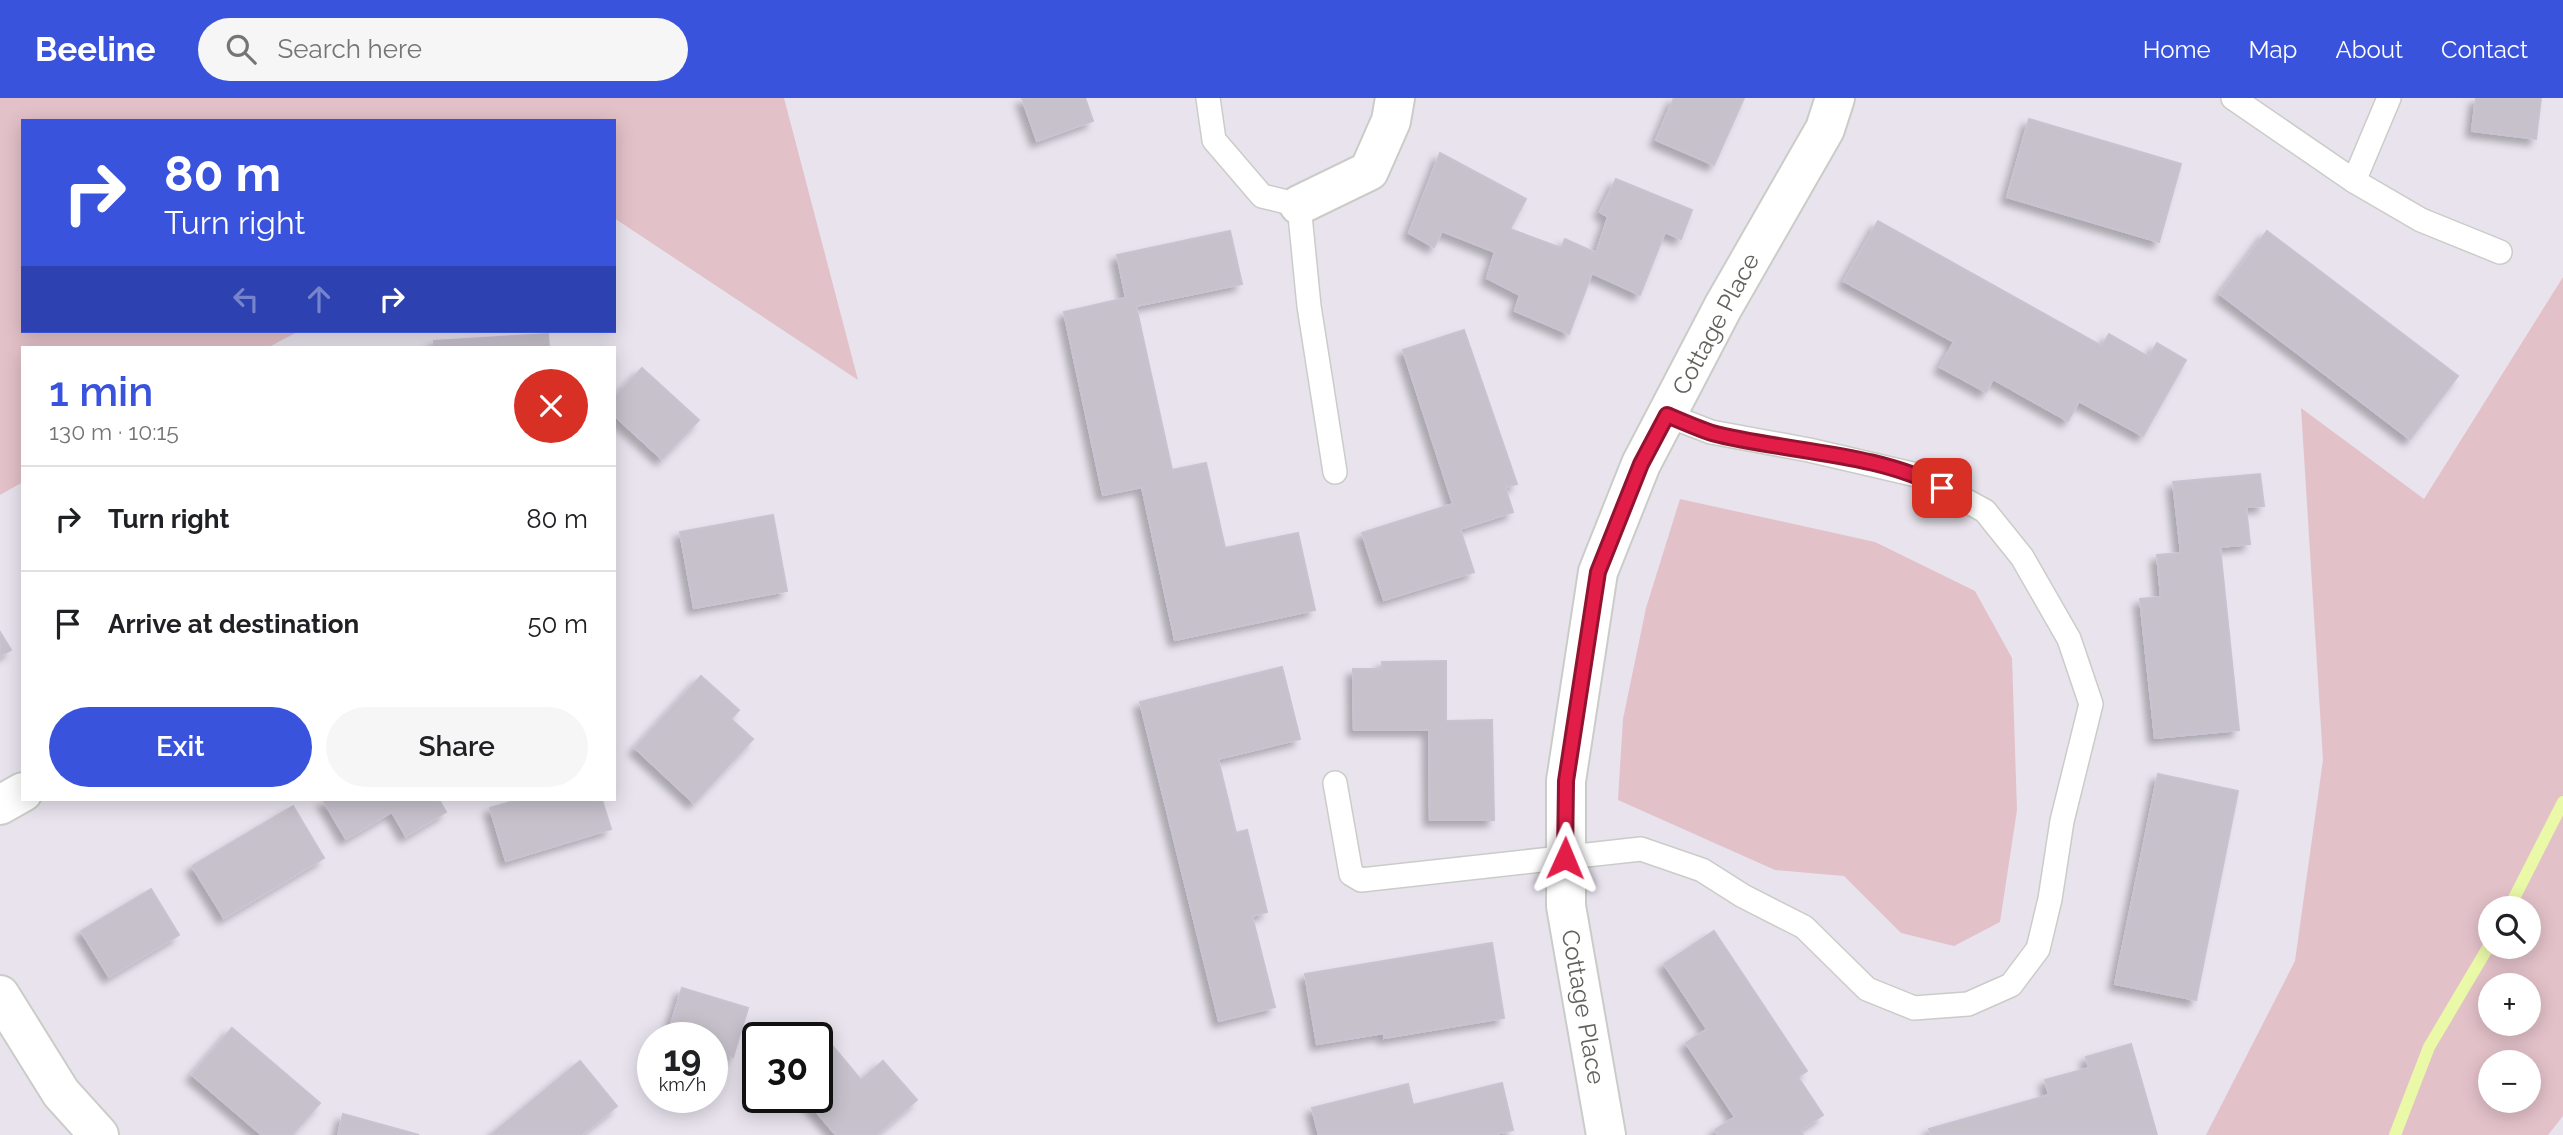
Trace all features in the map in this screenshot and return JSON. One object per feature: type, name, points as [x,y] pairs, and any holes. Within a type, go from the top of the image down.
[{"type":"street","points":[[1299,205],[1368,171],[1391,121],[1395,98]]},
{"type":"street","name":"Cottage Place","points":[[1606,1135],[1566,906],[1565,858],[1566,781],[1598,572],[1641,464],[1723,307],[1825,129],[1836,98]]},
{"type":"street","points":[[0,805],[21,793]]},
{"type":"street","points":[[0,995],[61,1093],[99,1135]]},
{"type":"lane","points":[[1208,98],[1214,140],[1262,196],[1299,205],[1310,306],[1335,472]]},
{"type":"lane","points":[[2232,98],[2387,203],[2500,252]]},
{"type":"lane","points":[[2354,181],[2389,98]]},
{"type":"lane","points":[[1335,783],[1351,874],[1361,880],[1641,849],[1702,870],[1744,896],[1804,927],[1867,989],[1914,1008],[1968,1004],[2011,985],[2038,949],[2050,899],[2062,821],[2091,704],[2069,639],[2022,557],[1985,511],[1921,476],[1809,450],[1711,432],[1667,415]]},
{"type":"shaded area","points":[[0,98],[784,98],[858,380],[616,219],[616,119],[21,119],[21,333],[295,333],[271,346],[21,346],[21,483],[0,495]]},
{"type":"shaded area","points":[[2563,277],[2563,1116],[2548,1135],[2206,1135],[2295,961],[2323,760],[2301,408],[2424,499]]},
{"type":"shaded area","points":[[1680,499],[1875,542],[1975,591],[2012,658],[2017,810],[2000,922],[1954,946],[1901,933],[1844,876],[1775,870],[1618,800],[1623,719],[1646,608]]},
{"type":"building","points":[[1022,98],[1085,98],[1093,121],[1037,141]]},
{"type":"building","points":[[1674,98],[1744,98],[1714,165],[1656,140]]},
{"type":"building","points":[[2476,98],[2541,98],[2536,139],[2472,131]]},
{"type":"building","points":[[2029,119],[2181,164],[2159,242],[2007,197]]},
{"type":"building","points":[[1440,153],[1526,199],[1510,229],[1561,248],[1565,239],[1596,253],[1608,217],[1600,212],[1616,179],[1692,210],[1681,239],[1665,232],[1640,295],[1592,273],[1569,334],[1515,311],[1520,295],[1487,278],[1495,252],[1442,231],[1434,247],[1409,233]]},
{"type":"building","points":[[1878,221],[2102,346],[2109,334],[2149,357],[2157,343],[2186,360],[2143,436],[2079,401],[2068,421],[1993,379],[1986,392],[1940,367],[1954,342],[1844,281]]},
{"type":"building","points":[[1230,231],[1242,284],[1136,306],[1172,470],[1206,463],[1225,548],[1298,533],[1315,610],[1175,640],[1142,487],[1103,495],[1064,312],[1126,298],[1117,255]]},
{"type":"building","points":[[2267,231],[2458,376],[2410,439],[2220,294]]},
{"type":"building","points":[[1464,330],[1517,484],[1505,487],[1513,512],[1460,529],[1474,572],[1384,600],[1362,533],[1453,504],[1403,350]]},
{"type":"building","points":[[548,334],[549,346],[434,346],[434,341]]},
{"type":"building","points":[[642,368],[699,420],[662,459],[616,417],[616,396]]},
{"type":"building","points":[[2260,474],[2264,506],[2246,507],[2250,544],[2220,547],[2239,730],[2155,738],[2140,599],[2161,597],[2157,555],[2181,553],[2173,482]]},
{"type":"building","points":[[773,515],[787,591],[694,608],[680,532]]},
{"type":"building","points":[[0,632],[11,650],[0,656]]},
{"type":"building","points":[[1446,661],[1446,721],[1492,720],[1494,820],[1430,820],[1429,730],[1354,730],[1353,669],[1382,669],[1382,662]]},
{"type":"building","points":[[1282,667],[1300,739],[1218,759],[1236,833],[1247,830],[1267,912],[1252,916],[1275,1007],[1219,1021],[1140,702]]},
{"type":"building","points":[[701,676],[739,710],[731,719],[753,739],[694,803],[635,748]]},
{"type":"building","points":[[2158,774],[2238,791],[2196,1000],[2115,984]]},
{"type":"building","points":[[324,801],[440,801],[446,812],[406,836],[392,812],[346,839]]},
{"type":"building","points":[[514,801],[602,801],[611,829],[506,861],[490,808]]},
{"type":"building","points":[[293,806],[324,858],[224,918],[192,866]]},
{"type":"building","points":[[151,889],[179,935],[109,977],[81,931]]},
{"type":"building","points":[[1714,931],[1807,1071],[1798,1077],[1823,1115],[1800,1130],[1803,1135],[1718,1135],[1715,1130],[1735,1117],[1686,1043],[1707,1029],[1664,964]]},
{"type":"building","points":[[1492,943],[1504,1018],[1384,1038],[1384,1033],[1317,1044],[1305,974]]},
{"type":"building","points":[[682,988],[748,1008],[733,1057],[728,1055],[728,1022],[672,1022]]},
{"type":"building","points":[[232,1028],[320,1103],[292,1135],[262,1135],[192,1075]]},
{"type":"building","points":[[2131,1044],[2157,1135],[1931,1135],[1929,1129],[2049,1095],[2045,1080],[2089,1068],[2086,1057]]},
{"type":"building","points":[[833,1047],[861,1080],[883,1061],[917,1100],[876,1135],[836,1135],[817,1113],[833,1113]]},
{"type":"building","points":[[580,1061],[617,1106],[581,1135],[494,1135],[493,1133]]},
{"type":"building","points":[[1502,1083],[1513,1130],[1491,1135],[1319,1135],[1312,1108],[1408,1084],[1413,1105]]},
{"type":"building","points":[[343,1114],[419,1135],[338,1135]]},
{"type":"waterway","points":[[2515,896],[2563,802]]},
{"type":"waterway","points":[[2395,1135],[2429,1047],[2481,959]]},
{"type":"route","points":[[1565,858],[1566,781],[1598,572],[1641,464],[1667,415],[1711,432],[1809,450],[1921,476],[1942,488]]}]
